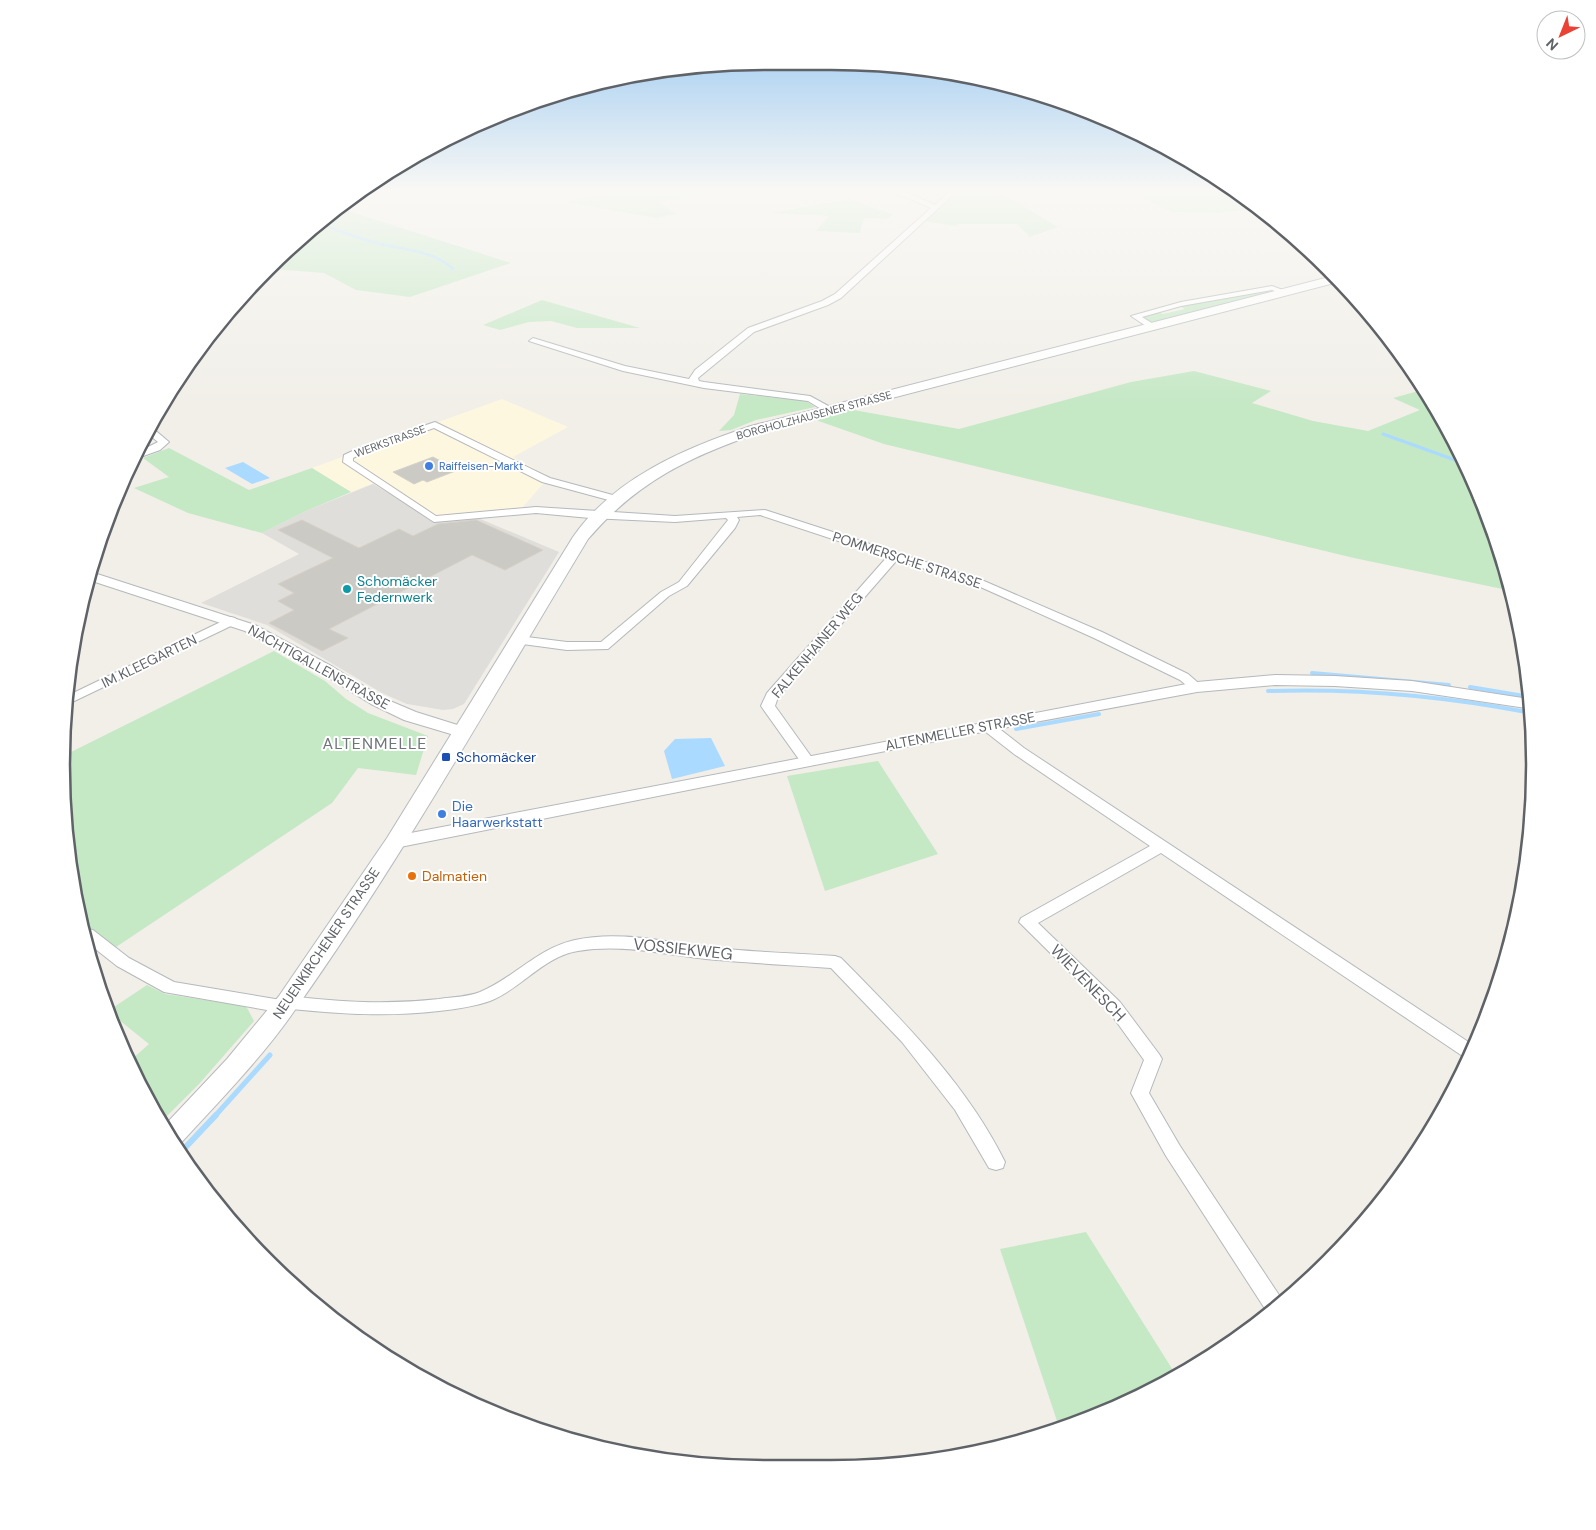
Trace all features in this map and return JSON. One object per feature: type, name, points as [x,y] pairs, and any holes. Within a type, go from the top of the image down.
[{"type":"main road","name":"BORGHOLZHAUSENER STRASSE","points":[[461,732],[581,537],[598,516],[616,499],[669,464],[706,446],[756,429],[1328,281]]},
{"type":"main road","name":"NEUENKIRCHENER STRASSE","points":[[175,1132],[236,1066],[286,1005],[394,842],[461,732]]},
{"type":"street","points":[[695,382],[693,378],[698,372],[752,330],[825,303],[838,296],[875,262]]},
{"type":"street","name":"BORGHOLZHAUSENER STRASSE","points":[[1152,327],[1135,316],[1181,304],[1272,288],[1284,292]]},
{"type":"street","points":[[533,341],[623,368],[713,387],[810,399],[829,410]]},
{"type":"street","name":"WERKSTRASSE","points":[[434,519],[348,462],[348,457],[362,450],[435,425],[546,480],[616,499]]},
{"type":"street","points":[[145,453],[157,448],[164,442],[154,434]]},
{"type":"street","name":"POMMERSCHE STRASSE","points":[[434,519],[536,510],[598,516],[675,519],[761,512],[980,583],[1169,670],[1192,682],[1197,687]]},
{"type":"street","points":[[519,640],[567,646],[604,646],[665,594],[683,584],[732,526],[734,520],[730,516]]},
{"type":"street","name":"FALKENHAINER WEG","points":[[808,762],[768,706],[772,696],[894,556]]},
{"type":"street","name":"NACHTIGALLENSTRASSE","points":[[96,578],[250,628],[377,701],[410,716],[461,732]]},
{"type":"street","name":"IM KLEEGARTEN","points":[[73,697],[231,621]]},
{"type":"street","name":"ALTENMELLER STRASSE","points":[[394,842],[987,726],[1197,687],[1269,681],[1335,680],[1412,686],[1523,703]]},
{"type":"street","points":[[987,726],[1006,743],[1465,1049]]},
{"type":"street","name":"WIEVENESCH","points":[[1161,846],[1027,922],[1114,1006],[1153,1059],[1140,1093],[1173,1151],[1272,1302]]},
{"type":"street","points":[[92,938],[123,962],[170,988],[286,1005]]},
{"type":"street","name":"VOSSIEKWEG","points":[[286,1005],[351,1009],[413,1008],[466,1002],[486,996],[554,952],[576,945],[610,942],[645,944],[707,953],[835,962],[908,1037],[961,1105],[996,1162]]},
{"type":"shaded area","points":[[502,399],[568,427],[513,457],[552,478],[542,485],[521,509],[429,518],[374,483],[351,492],[312,468]]},
{"type":"shaded area","name":"Schomäcker Federnwerk","points":[[373,484],[436,521],[478,518],[559,552],[464,704],[453,709],[443,710],[407,704],[382,693],[267,625],[201,603],[299,554],[262,533],[306,511]]},
{"type":"green space","points":[[286,262],[511,263],[410,297],[356,290],[324,273],[279,269]]},
{"type":"green space","points":[[1268,290],[1275,291],[1149,323],[1142,319],[1143,315],[1157,312],[1163,314],[1185,309],[1179,306]]},
{"type":"green space","points":[[542,300],[640,328],[577,328],[551,321],[529,322],[500,330],[483,325]]},
{"type":"green space","points":[[1194,371],[1271,391],[1252,403],[1313,421],[1368,431],[1420,410],[1393,398],[1417,391],[1454,458],[1473,499],[1489,542],[1503,589],[1354,558],[884,444],[813,419],[848,409],[959,429],[1131,382]]},
{"type":"green space","points":[[740,394],[806,401],[815,407],[756,420],[731,430],[719,431],[734,415]]},
{"type":"green space","points":[[169,448],[249,490],[312,468],[351,492],[306,511],[262,533],[188,513],[134,488],[169,477],[143,458]]},
{"type":"green space","points":[[274,651],[325,681],[346,699],[368,713],[428,736],[416,775],[358,768],[332,803],[113,949],[90,930],[83,901],[71,810],[70,752]]},
{"type":"green space","points":[[878,761],[938,854],[825,891],[787,776]]},
{"type":"green space","points":[[147,985],[165,994],[246,1006],[254,1021],[199,1084],[166,1117],[135,1057],[149,1044],[119,1020],[114,1007]]},
{"type":"green space","points":[[1086,1232],[1173,1370],[1097,1407],[1057,1422],[1000,1249]]},
{"type":"water","points":[[243,462],[270,478],[252,484],[225,468]]},
{"type":"water","points":[[711,738],[725,766],[672,779],[664,751],[675,739]]},
{"type":"building","name":"Raiffeisen-Markt","points":[[433,457],[458,470],[427,482],[423,480],[414,484],[393,472]]},
{"type":"building","name":"Schomäcker Federnwerk","points":[[302,520],[359,548],[399,529],[413,536],[438,524],[476,520],[543,550],[505,570],[472,555],[329,629],[348,638],[322,651],[269,623],[294,610],[278,601],[294,593],[278,584],[333,558],[278,530]]},
{"type":"waterway","points":[[444,262],[453,269]]},
{"type":"waterway","points":[[1383,434],[1455,460]]},
{"type":"waterway","points":[[1312,673],[1449,685]]},
{"type":"waterway","points":[[1470,687],[1522,696]]},
{"type":"waterway","points":[[1268,691],[1301,690],[1400,694],[1524,712]]},
{"type":"waterway","points":[[1016,729],[1099,714]]},
{"type":"waterway","points":[[215,1116],[270,1055]]},
{"type":"waterway","points":[[185,1148],[216,1115]]},
{"type":"place","name":"Raiffeisen-Markt","points":[[429,466]]},
{"type":"place","name":"Schomäcker Federnwerk","points":[[347,589]]},
{"type":"place","name":"Schomäcker","points":[[446,757]]},
{"type":"place","name":"Die Haarwerkstatt","points":[[442,814]]},
{"type":"place","name":"Dalmatien","points":[[412,876]]},
{"type":"district","name":"ALTENMELLE","points":[[375,743]]}]
